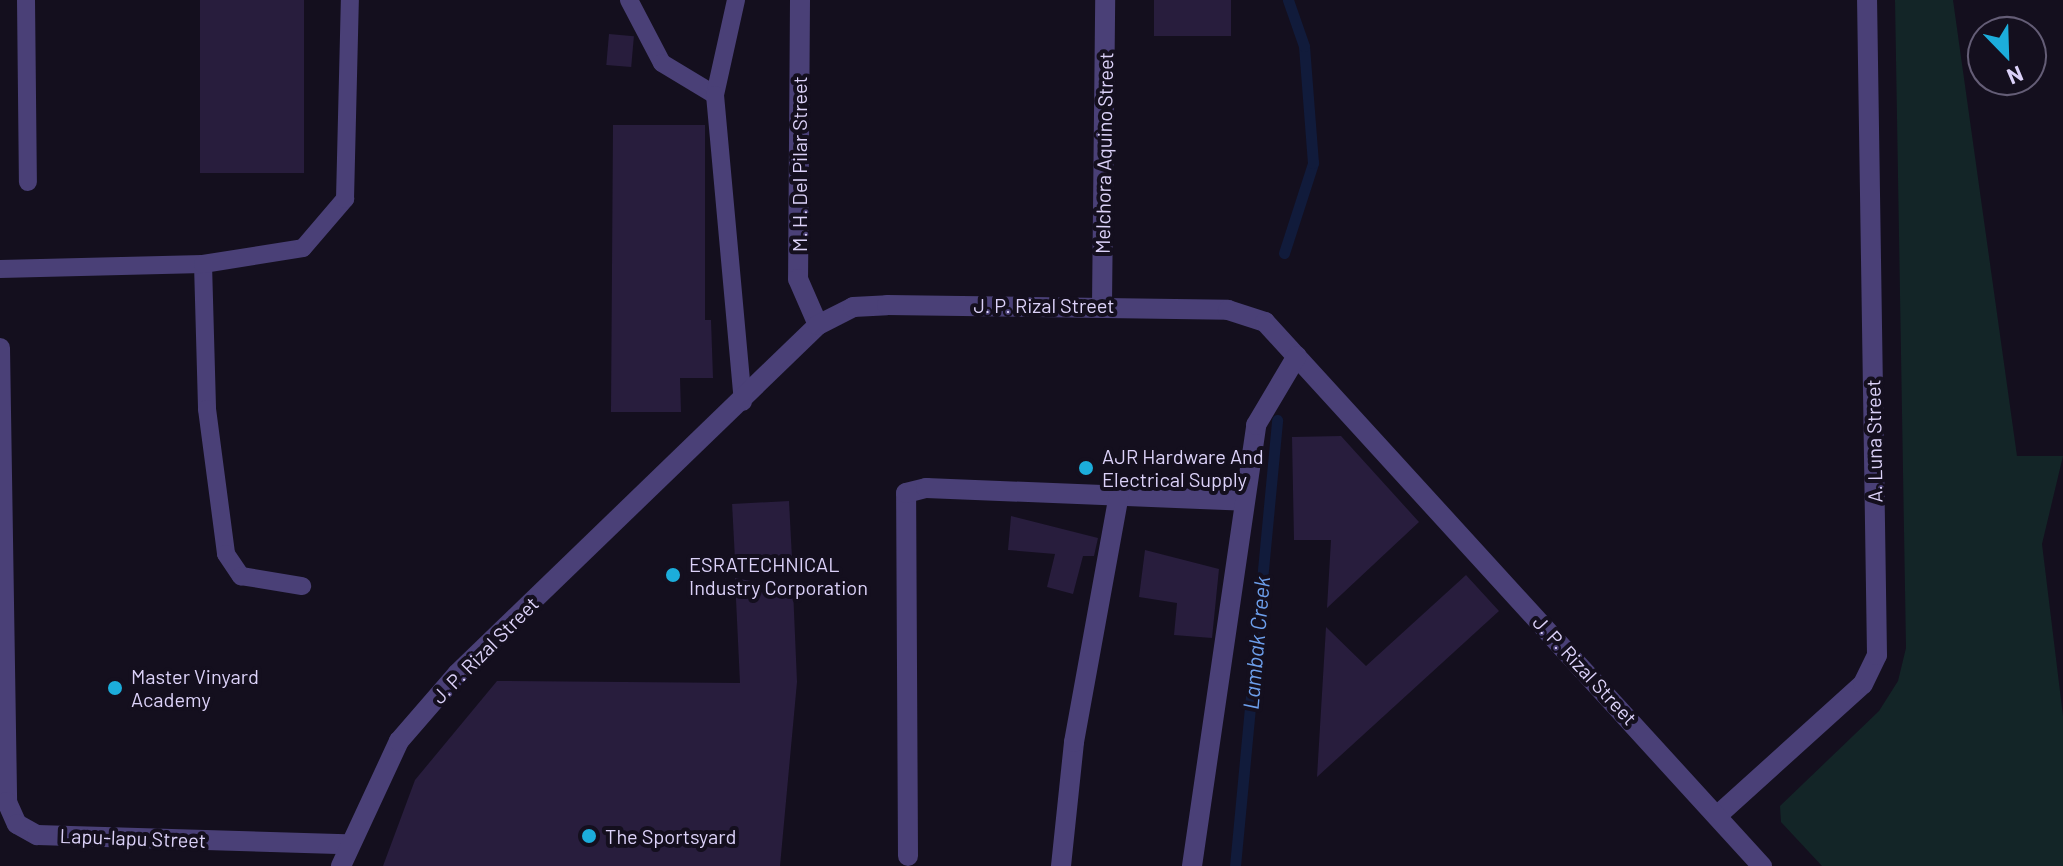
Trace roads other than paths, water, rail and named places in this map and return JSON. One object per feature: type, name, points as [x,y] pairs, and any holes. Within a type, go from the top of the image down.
[{"type":"street","name":"M. H. Del Pilar Street","points":[[800,0],[798,279],[818,325]]},
{"type":"street","name":"Melchora Aquino Street","points":[[1102,305],[1105,0]]},
{"type":"street","name":"A. Luna Street","points":[[1718,815],[1863,684],[1877,655],[1867,0]]},
{"type":"street","name":"J. P. Rizal Street","points":[[341,866],[346,844],[399,741],[457,674],[743,402],[818,325],[853,307],[1102,305],[1228,310],[1265,322],[1762,866]]},
{"type":"street","name":"Lapu-lapu Street","points":[[0,348],[7,802],[17,824],[37,835],[346,844]]},
{"type":"street","points":[[1192,866],[1256,425],[1297,356]]},
{"type":"street","points":[[908,856],[906,493],[926,488],[1245,501]]},
{"type":"street","points":[[1061,866],[1074,742],[1119,494]]},
{"type":"lane","points":[[26,0],[28,182]]},
{"type":"lane","points":[[0,269],[203,264],[303,248],[345,199],[350,0]]},
{"type":"lane","points":[[629,0],[662,63],[715,95]]},
{"type":"lane","points":[[736,0],[715,95],[743,402]]},
{"type":"lane","points":[[203,264],[207,409],[226,554],[241,576],[302,586]]},
{"type":"waterway","name":"Lambak Creek","points":[[1284,253],[1313,163],[1304,46],[1288,0]]},
{"type":"waterway","name":"Lambak Creek","points":[[1235,866],[1277,420]]},
{"type":"place","name":"AJR Hardware And Electrical Supply","points":[[1086,468]]},
{"type":"place","name":"ESRATECHNICAL Industry Corporation","points":[[673,575]]},
{"type":"place","name":"Master Vinyard Academy","points":[[115,688]]},
{"type":"place","name":"The Sportsyard","points":[[589,836]]}]
